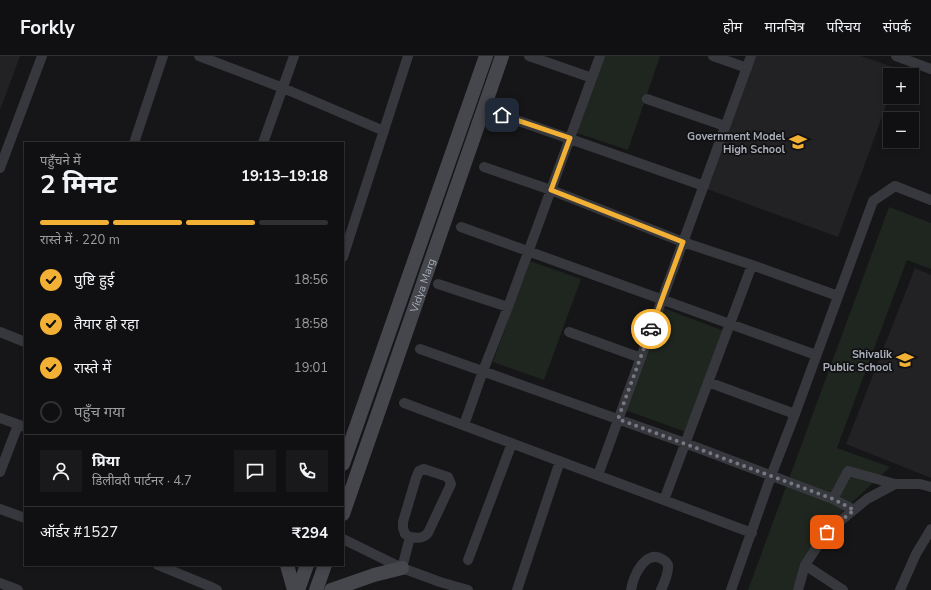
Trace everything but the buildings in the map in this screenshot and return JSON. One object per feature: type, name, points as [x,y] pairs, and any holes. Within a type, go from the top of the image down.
[{"type":"main road","name":"Vidya Marg","points":[[344,460],[486,56]]},
{"type":"main road","name":"Vidya Marg","points":[[344,511],[502,56]]},
{"type":"main road","points":[[287,566],[294,590]]},
{"type":"main road","points":[[298,590],[307,566]]},
{"type":"main road","points":[[316,590],[325,566]]},
{"type":"main road","points":[[331,590],[374,575],[402,568]]},
{"type":"street","points":[[0,168],[42,56]]},
{"type":"street","points":[[134,142],[163,56]]},
{"type":"street","points":[[199,56],[283,88],[384,131]]},
{"type":"street","points":[[263,142],[294,56]]},
{"type":"street","points":[[344,254],[408,56]]},
{"type":"street","points":[[529,56],[592,78]]},
{"type":"street","points":[[464,425],[600,56]]},
{"type":"street","points":[[713,56],[746,68]]},
{"type":"street","points":[[598,475],[751,56]]},
{"type":"street","points":[[896,56],[931,69]]},
{"type":"street","points":[[647,99],[725,126]]},
{"type":"street","points":[[502,115],[704,186]]},
{"type":"street","points":[[484,167],[551,190],[683,242],[838,296]]},
{"type":"street","points":[[731,590],[771,476],[873,200],[895,186],[931,200]]},
{"type":"street","points":[[461,227],[816,355]]},
{"type":"street","points":[[664,500],[752,265]]},
{"type":"street","points":[[438,284],[508,307]]},
{"type":"street","points":[[0,332],[24,342]]},
{"type":"street","points":[[569,332],[641,358]]},
{"type":"street","points":[[420,349],[685,443],[833,499],[854,510]]},
{"type":"street","points":[[708,382],[795,414]]},
{"type":"street","points":[[404,404],[752,533]]},
{"type":"street","points":[[0,418],[21,426],[0,472]]},
{"type":"street","points":[[468,560],[512,443]]},
{"type":"street","points":[[517,590],[560,461]]},
{"type":"street","points":[[424,469],[448,477],[451,484],[428,533],[424,537],[420,538],[410,537],[405,534],[403,522],[419,471],[424,469]]},
{"type":"street","points":[[833,499],[848,471],[895,484],[920,484],[931,487]]},
{"type":"street","points":[[798,590],[805,565],[827,532],[867,499],[895,484]]},
{"type":"street","points":[[0,509],[24,518]]},
{"type":"street","points":[[900,590],[916,554],[931,529]]},
{"type":"street","points":[[402,568],[410,537]]},
{"type":"street","points":[[344,539],[402,568],[440,582],[468,590]]},
{"type":"street","points":[[631,590],[635,576],[640,567],[645,561],[653,556],[659,557],[668,564],[667,575],[661,590]]},
{"type":"street","points":[[805,565],[843,590]]},
{"type":"street","points":[[160,566],[217,590]]},
{"type":"street","points":[[0,583],[14,589]]},
{"type":"shaded area","points":[[0,56],[20,56],[0,110]]},
{"type":"shaded area","points":[[604,56],[660,56],[628,150],[577,133]]},
{"type":"shaded area","name":"Government Model High School","points":[[755,56],[861,56],[896,68],[883,68],[883,104],[887,104],[838,237],[707,189]]},
{"type":"shaded area","points":[[889,207],[931,223],[931,269],[907,260],[837,448],[890,467],[816,536],[802,590],[748,590]]},
{"type":"shaded area","points":[[530,261],[581,279],[544,380],[493,362]]},
{"type":"shaded area","name":"Shivalik Public School","points":[[915,268],[931,275],[931,478],[846,444]]},
{"type":"shaded area","points":[[663,308],[724,331],[686,432],[625,410]]},
{"type":"way so far","points":[[651,329],[618,419],[833,499],[854,510],[827,532]]},
{"type":"place","name":"Government Model High School","points":[[798,142]]},
{"type":"place","name":"Shivalik Public School","points":[[905,360]]},
{"type":"route","points":[[502,115],[570,138],[551,190],[683,242],[651,329]]}]
